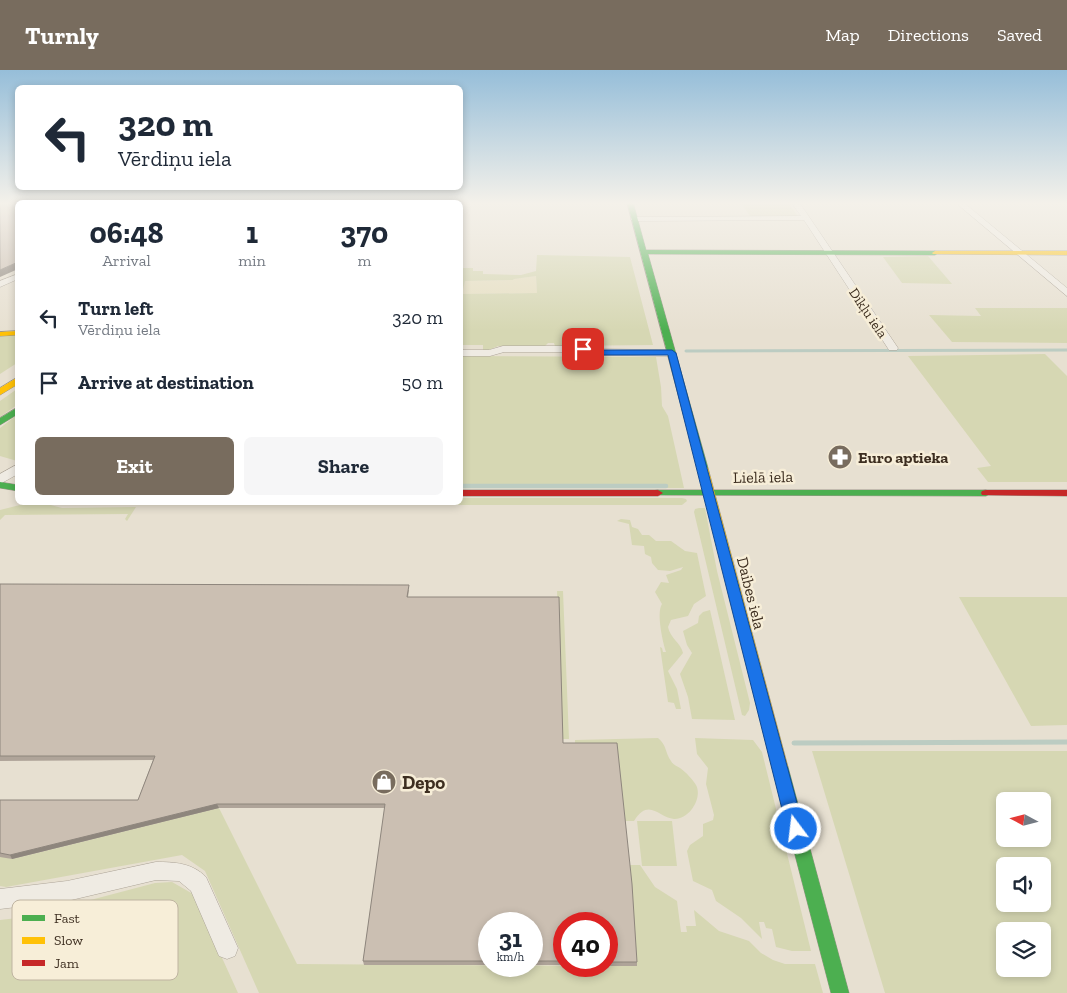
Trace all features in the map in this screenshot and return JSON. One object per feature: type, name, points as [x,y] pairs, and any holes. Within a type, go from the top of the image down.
[{"type":"main road","name":"Daibes iela","points":[[642,245],[840,993]]},
{"type":"main road","points":[[644,252],[829,254],[1067,253]]},
{"type":"main road","points":[[0,334],[15,333]]},
{"type":"main road","points":[[0,392],[15,382]]},
{"type":"main road","points":[[0,422],[15,412]]},
{"type":"main road","points":[[0,485],[15,488]]},
{"type":"main road","name":"Lielā iela","points":[[463,493],[1067,493]]},
{"type":"street","name":"Dikļu iela","points":[[823,245],[893,348]]},
{"type":"street","points":[[1011,245],[1067,293]]},
{"type":"street","points":[[0,284],[15,277]]},
{"type":"street","points":[[463,353],[490,353],[503,349],[583,349],[594,352],[672,353]]},
{"type":"street","points":[[0,480],[15,470]]},
{"type":"street","points":[[0,899],[67,891],[156,871],[180,872],[192,877],[199,884],[227,948]]},
{"type":"shaded area","points":[[536,276],[537,293],[463,294],[465,281]]},
{"type":"green space","points":[[537,255],[630,257],[653,345],[555,346],[554,343],[548,343],[545,346],[498,346],[489,350],[483,350],[483,345],[463,345],[463,294],[537,293],[536,276],[513,280],[465,281],[463,290],[463,268],[483,271],[483,274],[521,275],[536,271]]},
{"type":"green space","points":[[928,256],[952,284],[902,283],[883,257]]},
{"type":"green space","points":[[975,308],[1067,308],[1067,343],[952,342],[929,315],[981,316]]},
{"type":"green space","points":[[0,336],[15,336],[15,364],[0,374]]},
{"type":"green space","points":[[1045,354],[1067,376],[1067,482],[988,482],[977,468],[991,466],[908,356]]},
{"type":"green space","points":[[463,356],[656,357],[662,406],[668,416],[684,488],[463,488]]},
{"type":"green space","points":[[15,390],[15,406],[0,417],[0,401]]},
{"type":"green space","points":[[15,417],[15,460],[0,456],[0,428]]},
{"type":"green space","points":[[463,498],[686,499],[687,501],[682,505],[463,505]]},
{"type":"green space","points":[[20,505],[51,505],[62,508],[136,507],[127,521],[125,519],[128,514],[5,515],[0,520],[0,510]]},
{"type":"green space","points":[[705,508],[717,571],[750,703],[749,710],[745,716],[742,715],[694,512],[695,509]]},
{"type":"green space","points":[[621,519],[630,520],[632,527],[638,529],[642,535],[649,535],[656,541],[671,541],[685,551],[697,553],[706,596],[694,604],[688,616],[671,620],[668,627],[683,653],[668,671],[677,689],[681,709],[676,709],[674,703],[668,702],[660,647],[663,652],[666,652],[660,621],[660,608],[662,604],[655,592],[661,582],[669,583],[666,575],[681,570],[683,567],[670,571],[658,570],[652,563],[651,557],[645,554],[644,546],[632,545],[629,524],[617,521]]},
{"type":"green space","points":[[557,591],[563,591],[569,739],[562,739]]},
{"type":"green space","points":[[959,597],[1067,597],[1067,725],[1031,726]]},
{"type":"green space","points":[[710,610],[735,720],[692,719],[688,697],[680,674],[692,653],[687,645],[683,631],[698,623],[699,616],[703,612]]},
{"type":"green space","points":[[658,738],[663,743],[672,762],[685,772],[696,785],[698,796],[696,802],[685,816],[680,818],[669,818],[654,811],[644,810],[634,821],[623,821],[575,747],[575,740]]},
{"type":"green space","points":[[695,738],[753,740],[762,752],[811,951],[792,951],[776,947],[772,929],[766,928],[764,922],[759,922],[762,939],[741,918],[716,901],[712,890],[693,881],[687,851],[690,845],[703,836],[703,824],[713,820],[714,815],[706,784],[708,768],[697,754]]},
{"type":"green space","points":[[812,751],[1067,751],[1067,993],[885,993]]},
{"type":"green space","points":[[219,808],[297,964],[478,965],[478,977],[543,977],[543,966],[553,966],[553,977],[618,977],[618,913],[629,865],[640,865],[655,887],[677,901],[681,932],[687,932],[686,926],[696,926],[694,910],[719,931],[749,941],[761,953],[773,960],[785,964],[815,964],[823,993],[259,993],[205,871],[182,855],[6,887],[0,886],[0,856],[12,859]]},
{"type":"green space","points":[[637,821],[672,821],[677,866],[642,866]]},
{"type":"green space","points":[[172,882],[193,894],[238,993],[0,993],[0,920],[12,919],[12,980],[178,980],[178,900],[90,900],[155,883]]},
{"type":"building","points":[[0,245],[15,245],[15,263],[0,270]]},
{"type":"building","name":"Depo","points":[[0,584],[409,585],[407,597],[559,597],[563,743],[617,743],[632,884],[637,962],[618,962],[618,912],[553,912],[553,961],[543,961],[543,912],[478,912],[478,961],[363,961],[385,804],[217,804],[10,855],[0,853],[0,800],[138,800],[155,756],[0,756]]},
{"type":"waterway","points":[[686,351],[1067,350]]},
{"type":"waterway","points":[[463,486],[666,486]]},
{"type":"waterway","points":[[794,743],[1067,742]]},
{"type":"traffic: fast","points":[[642,245],[703,468]]},
{"type":"traffic: fast","points":[[644,252],[935,253]]},
{"type":"traffic: fast","points":[[0,422],[15,412]]},
{"type":"traffic: fast","points":[[0,485],[15,488]]},
{"type":"traffic: fast","points":[[658,493],[986,493]]},
{"type":"traffic: fast","points":[[780,767],[840,993]]},
{"type":"traffic: slow","points":[[935,253],[1067,253]]},
{"type":"traffic: slow","points":[[0,334],[15,333]]},
{"type":"traffic: slow","points":[[0,392],[15,382]]},
{"type":"traffic: slow","points":[[703,468],[780,767]]},
{"type":"traffic: jam","points":[[463,493],[658,493]]},
{"type":"traffic: jam","points":[[986,493],[1067,493]]},
{"type":"place","name":"Euro aptieka","points":[[840,457]]},
{"type":"place","name":"Depo","points":[[384,782]]},
{"type":"route","points":[[583,349],[594,352],[672,353],[768,728],[796,829]]}]
